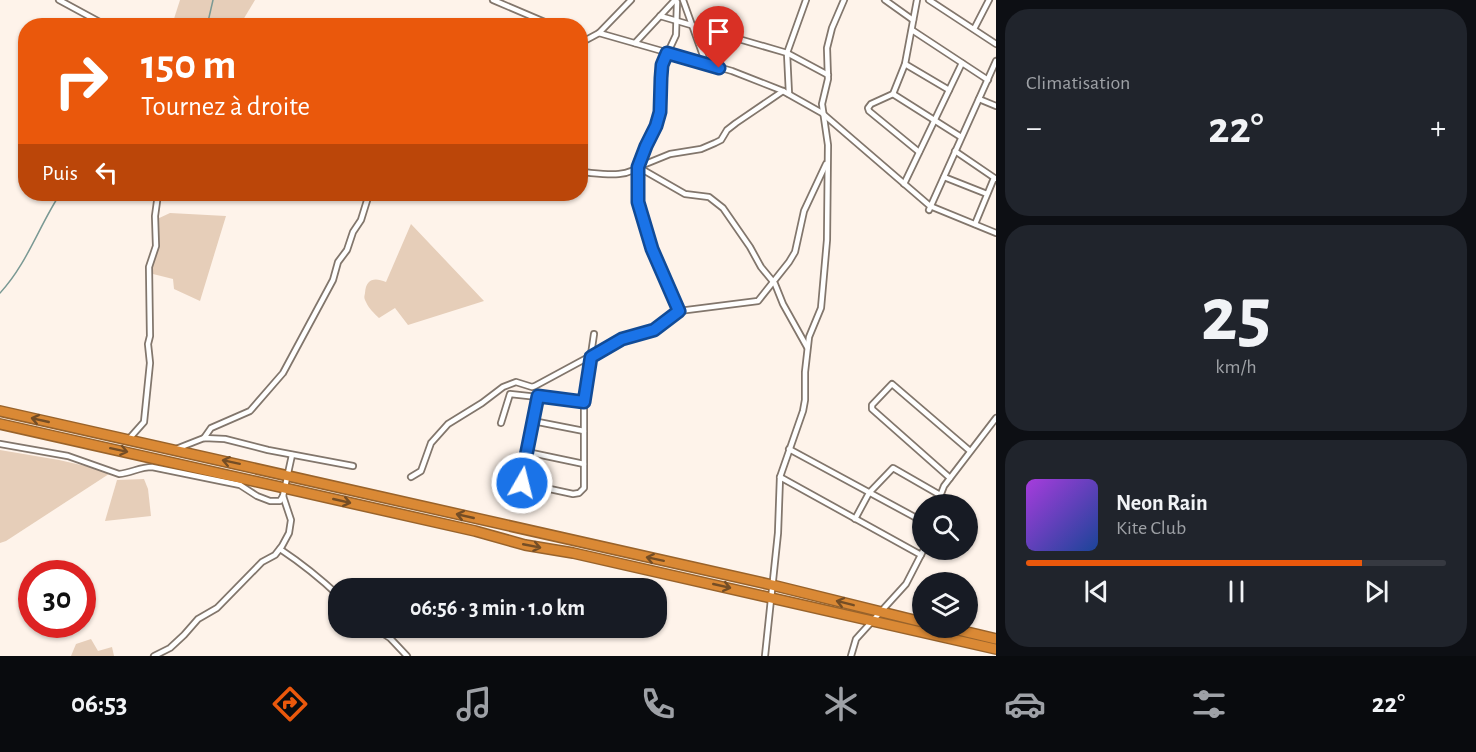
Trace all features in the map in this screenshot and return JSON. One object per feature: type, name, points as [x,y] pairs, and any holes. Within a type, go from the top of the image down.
[{"type":"highway","points":[[0,411],[912,619]]},
{"type":"highway","points":[[0,424],[284,492],[475,531],[525,545],[573,553],[996,649]]},
{"type":"highway","points":[[978,635],[996,639]]},
{"type":"street","points":[[59,0],[92,18]]},
{"type":"street","points":[[493,0],[535,18]]},
{"type":"street","points":[[588,39],[599,33],[631,0]]},
{"type":"street","points":[[789,94],[787,53],[806,0]]},
{"type":"street","points":[[765,656],[778,533],[780,477],[806,400],[807,347],[812,327],[821,308],[824,287],[828,145],[822,104],[828,75],[827,48],[832,28],[844,0]]},
{"type":"street","points":[[885,0],[913,20]]},
{"type":"street","points":[[917,0],[905,64],[893,94],[871,104],[869,111],[919,152]]},
{"type":"street","points":[[929,0],[996,44]]},
{"type":"street","points":[[974,29],[989,0]]},
{"type":"street","points":[[635,43],[660,16],[678,1]]},
{"type":"street","points":[[678,1],[674,39],[662,65],[660,112],[638,167],[638,202],[652,249],[679,311]]},
{"type":"street","points":[[678,1],[691,25],[706,64]]},
{"type":"street","points":[[660,16],[787,53],[828,75]]},
{"type":"street","points":[[912,30],[987,80]]},
{"type":"street","points":[[599,33],[732,71],[789,94],[822,113],[929,208],[996,233]]},
{"type":"street","points":[[929,208],[996,61]]},
{"type":"street","points":[[904,184],[962,63]]},
{"type":"street","points":[[905,64],[949,90]]},
{"type":"street","points":[[588,173],[611,174],[635,171],[638,167],[670,154],[701,149],[721,140],[736,123],[783,91]]},
{"type":"street","points":[[893,94],[962,138]]},
{"type":"street","points":[[979,99],[996,106]]},
{"type":"street","points":[[955,151],[995,178],[975,224]]},
{"type":"street","points":[[411,477],[421,471],[431,443],[448,424],[503,387],[516,382],[536,386],[622,339],[654,330],[679,311],[758,301],[795,252],[804,211],[827,161]]},
{"type":"street","points":[[638,167],[678,191],[694,196],[709,197],[720,206],[773,281],[807,347]]},
{"type":"street","points":[[944,177],[987,194]]},
{"type":"street","points":[[128,440],[144,422],[150,363],[149,267],[156,246],[157,201]]},
{"type":"street","points":[[204,438],[211,428],[250,411],[283,373],[333,280],[338,262],[347,250],[367,201]]},
{"type":"street","points":[[538,396],[521,480],[526,485],[579,494],[584,488],[584,402],[594,334]]},
{"type":"street","points":[[950,478],[872,409],[872,405],[892,384],[970,451]]},
{"type":"street","points":[[501,423],[508,395],[513,393],[584,402]]},
{"type":"street","points":[[941,494],[950,478],[996,418]]},
{"type":"street","points":[[533,421],[584,431]]},
{"type":"street","points":[[174,450],[204,438],[225,439],[353,466]]},
{"type":"street","points":[[0,444],[68,456],[119,474],[127,474],[143,467],[152,467],[240,485],[256,496],[270,501],[280,501],[292,454]]},
{"type":"street","points":[[789,449],[912,516]]},
{"type":"street","points":[[527,452],[584,464]]},
{"type":"street","points":[[855,519],[869,493],[893,468],[938,494]]},
{"type":"street","points":[[780,477],[912,550]]},
{"type":"street","points":[[154,656],[164,654],[201,616],[217,608],[262,562],[275,555],[280,549],[289,533],[291,520],[284,492]]},
{"type":"street","points":[[280,549],[295,561],[308,567],[328,586]]},
{"type":"street","points":[[851,656],[856,639],[906,584],[918,560]]},
{"type":"street","points":[[390,638],[407,656]]},
{"type":"shaded area","points":[[180,0],[255,0],[244,18],[174,18]]},
{"type":"shaded area","points":[[170,213],[226,216],[200,301],[174,289],[173,279],[149,273],[156,246],[155,220]]},
{"type":"shaded area","points":[[411,224],[484,301],[408,325],[395,308],[379,318],[373,313],[365,299],[367,285],[371,280],[386,282]]},
{"type":"shaded area","points":[[0,450],[59,460],[112,472],[0,543]]},
{"type":"shaded area","points":[[144,479],[148,489],[151,516],[105,521],[117,480]]},
{"type":"shaded area","points":[[91,639],[98,651],[112,647],[114,656],[71,656],[76,644]]},
{"type":"waterway","points":[[209,18],[213,0]]},
{"type":"waterway","points":[[0,293],[18,270],[55,201]]},
{"type":"route","points":[[522,483],[538,396],[584,402],[591,357],[622,339],[658,328],[665,320],[679,311],[652,249],[638,202],[640,193],[638,167],[660,112],[662,65],[667,53],[719,68]]}]
